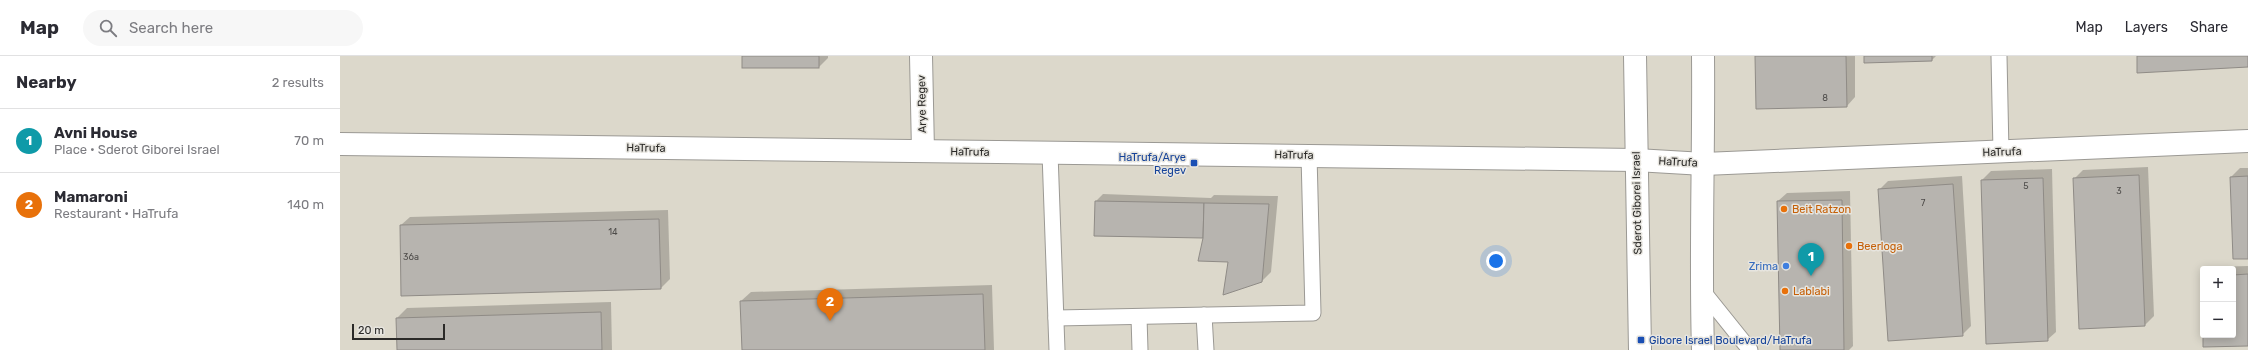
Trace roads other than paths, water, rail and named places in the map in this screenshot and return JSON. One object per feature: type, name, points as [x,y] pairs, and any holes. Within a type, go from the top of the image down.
[{"type":"street","name":"Arye Regev","points":[[921,56],[923,151]]},
{"type":"street","name":"Sderot Giborei Israel","points":[[1635,56],[1640,350]]},
{"type":"street","points":[[1703,56],[1704,164],[1701,289],[1703,350]]},
{"type":"street","name":"HaTrufa","points":[[340,144],[1636,160],[1704,164],[2248,141]]},
{"type":"lane","points":[[1999,56],[2001,152]]},
{"type":"lane","points":[[1050,153],[1057,350]]},
{"type":"lane","points":[[1056,318],[1313,313],[1309,156]]},
{"type":"lane","points":[[1701,289],[1750,350]]},
{"type":"lane","points":[[1204,315],[1206,350]]},
{"type":"lane","points":[[1139,317],[1140,350]]},
{"type":"place","name":"HaTrufa/Arye Regev","points":[[1194,163]]},
{"type":"place","name":"Beit Ratzon","points":[[1784,209]]},
{"type":"place","name":"Beerloga","points":[[1849,246]]},
{"type":"place","name":"Zrima","points":[[1786,266]]},
{"type":"place","name":"Avni House","points":[[1811,276]]},
{"type":"place","name":"Lablabi","points":[[1785,291]]},
{"type":"place","name":"Mamaroni","points":[[830,321]]},
{"type":"place","name":"Gibore Israel Boulevard/HaTrufa","points":[[1641,340]]}]
